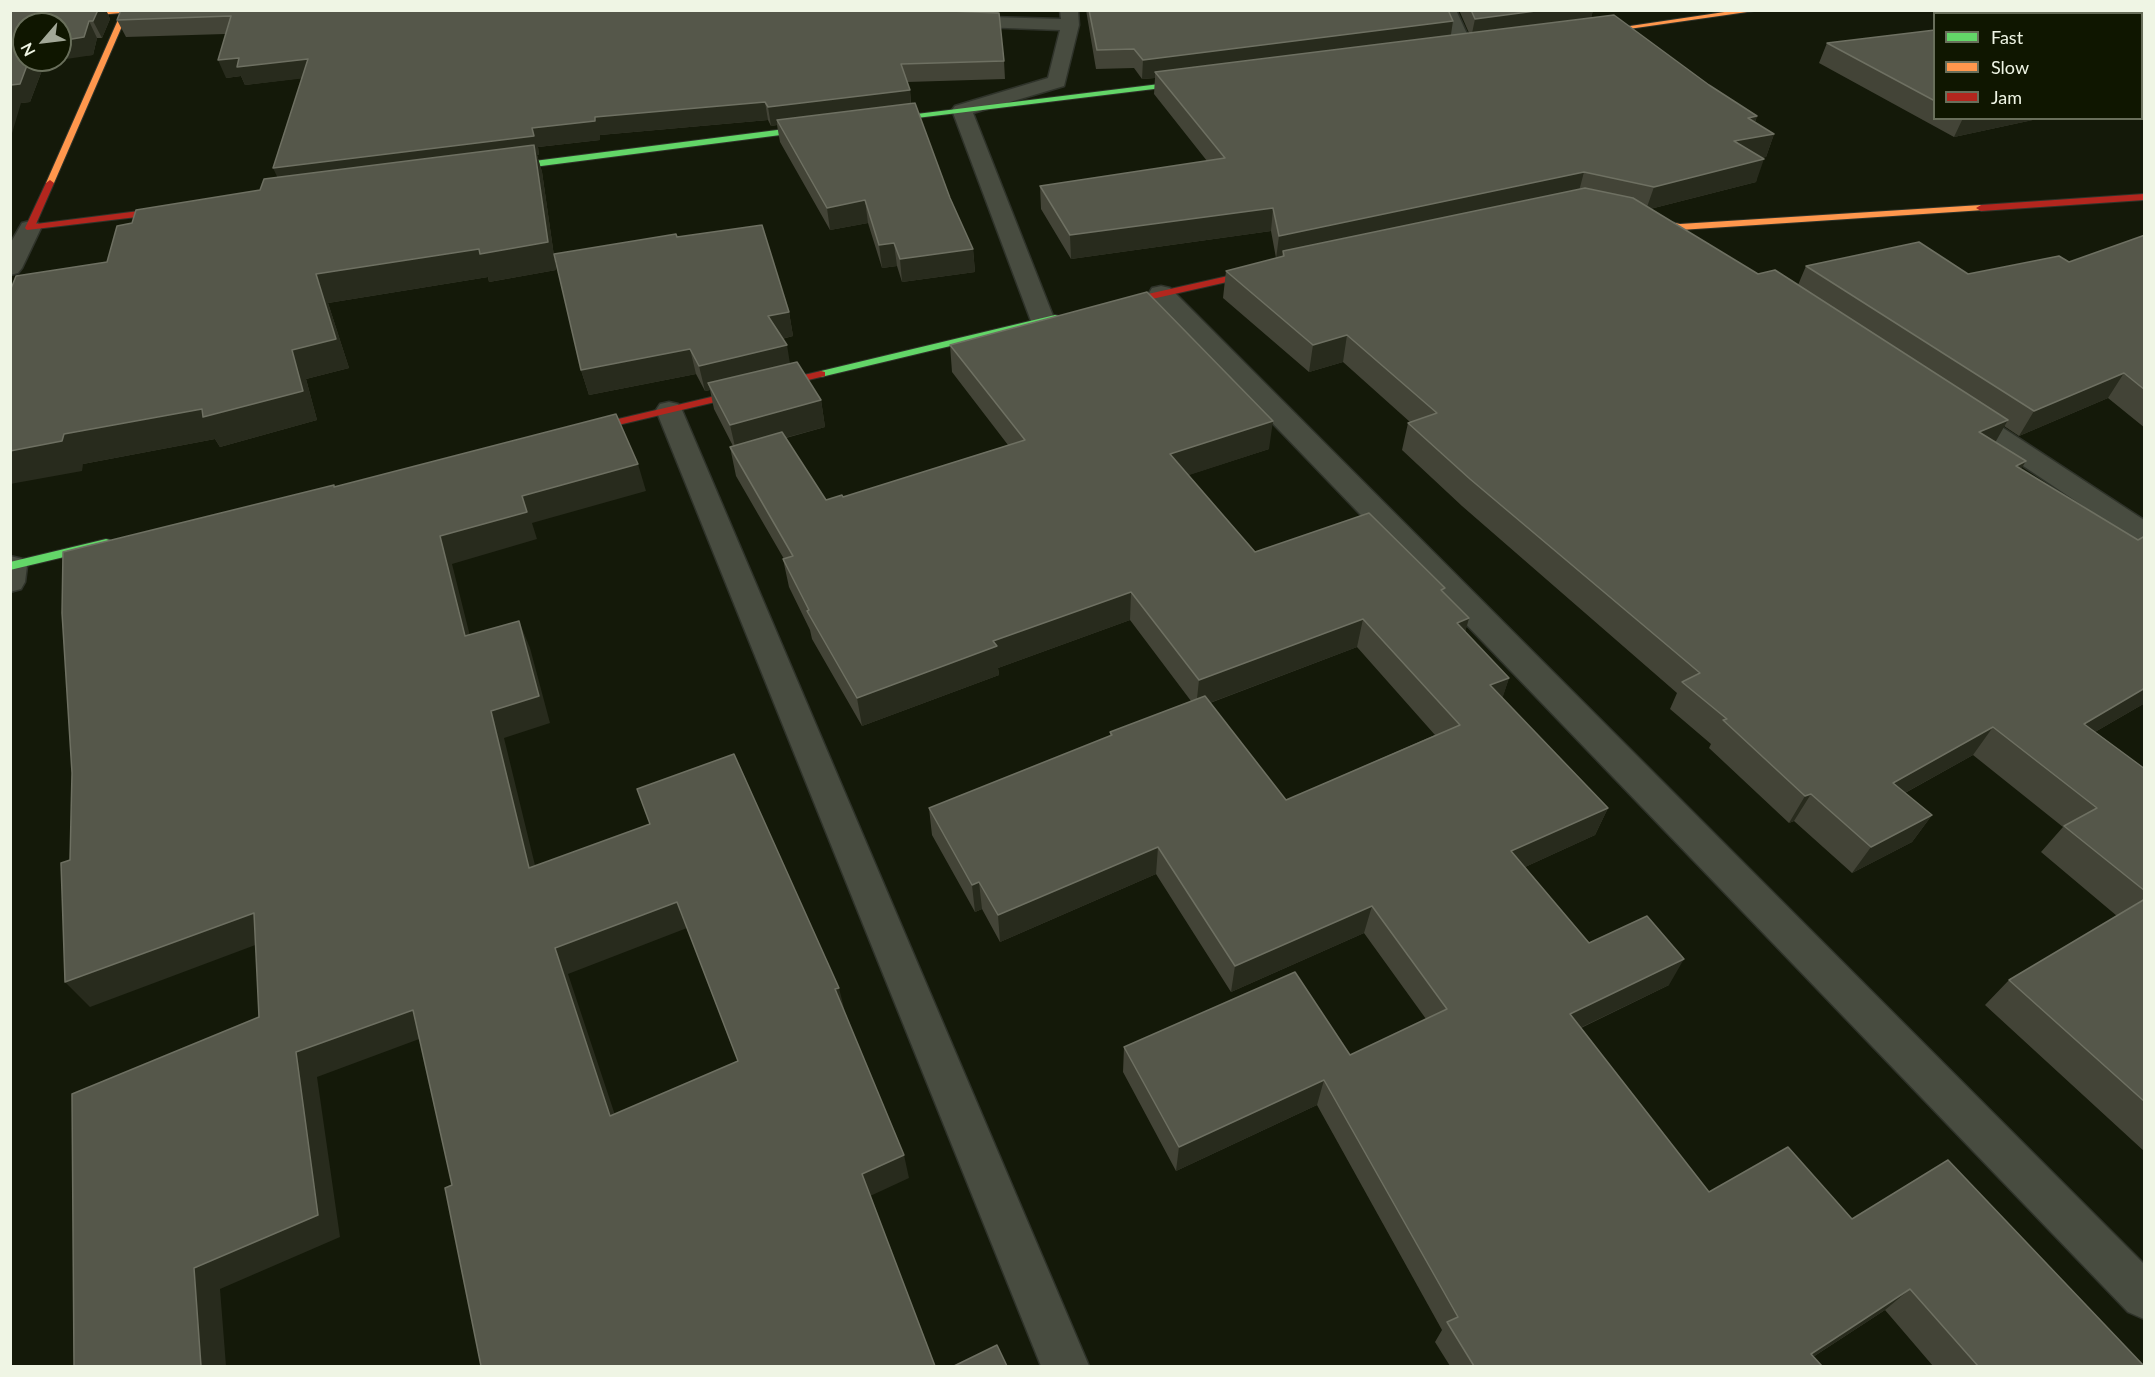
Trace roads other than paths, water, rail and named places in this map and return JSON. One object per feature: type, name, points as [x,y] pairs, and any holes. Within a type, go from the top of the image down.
[{"type":"street","points":[[126,10],[138,11]]},
{"type":"street","points":[[10,21],[126,10],[30,228],[10,268]]},
{"type":"street","points":[[1447,10],[1466,49]]},
{"type":"street","points":[[1571,35],[1758,10]]},
{"type":"street","points":[[939,21],[1069,18],[1057,82],[962,110]]},
{"type":"street","points":[[856,123],[1220,79]]},
{"type":"street","points":[[962,110],[1043,321]]},
{"type":"street","points":[[478,171],[832,126]]},
{"type":"street","points":[[1623,214],[1680,227],[2145,196]]},
{"type":"street","points":[[30,228],[195,207]]},
{"type":"street","points":[[1680,227],[1709,247]]},
{"type":"street","points":[[1097,308],[1277,268]]},
{"type":"street","points":[[1161,293],[2145,1296]]},
{"type":"street","points":[[565,434],[1065,316]]},
{"type":"street","points":[[1947,403],[2145,533]]},
{"type":"street","points":[[669,410],[1065,1366]]},
{"type":"street","points":[[11,571],[116,541]]}]
